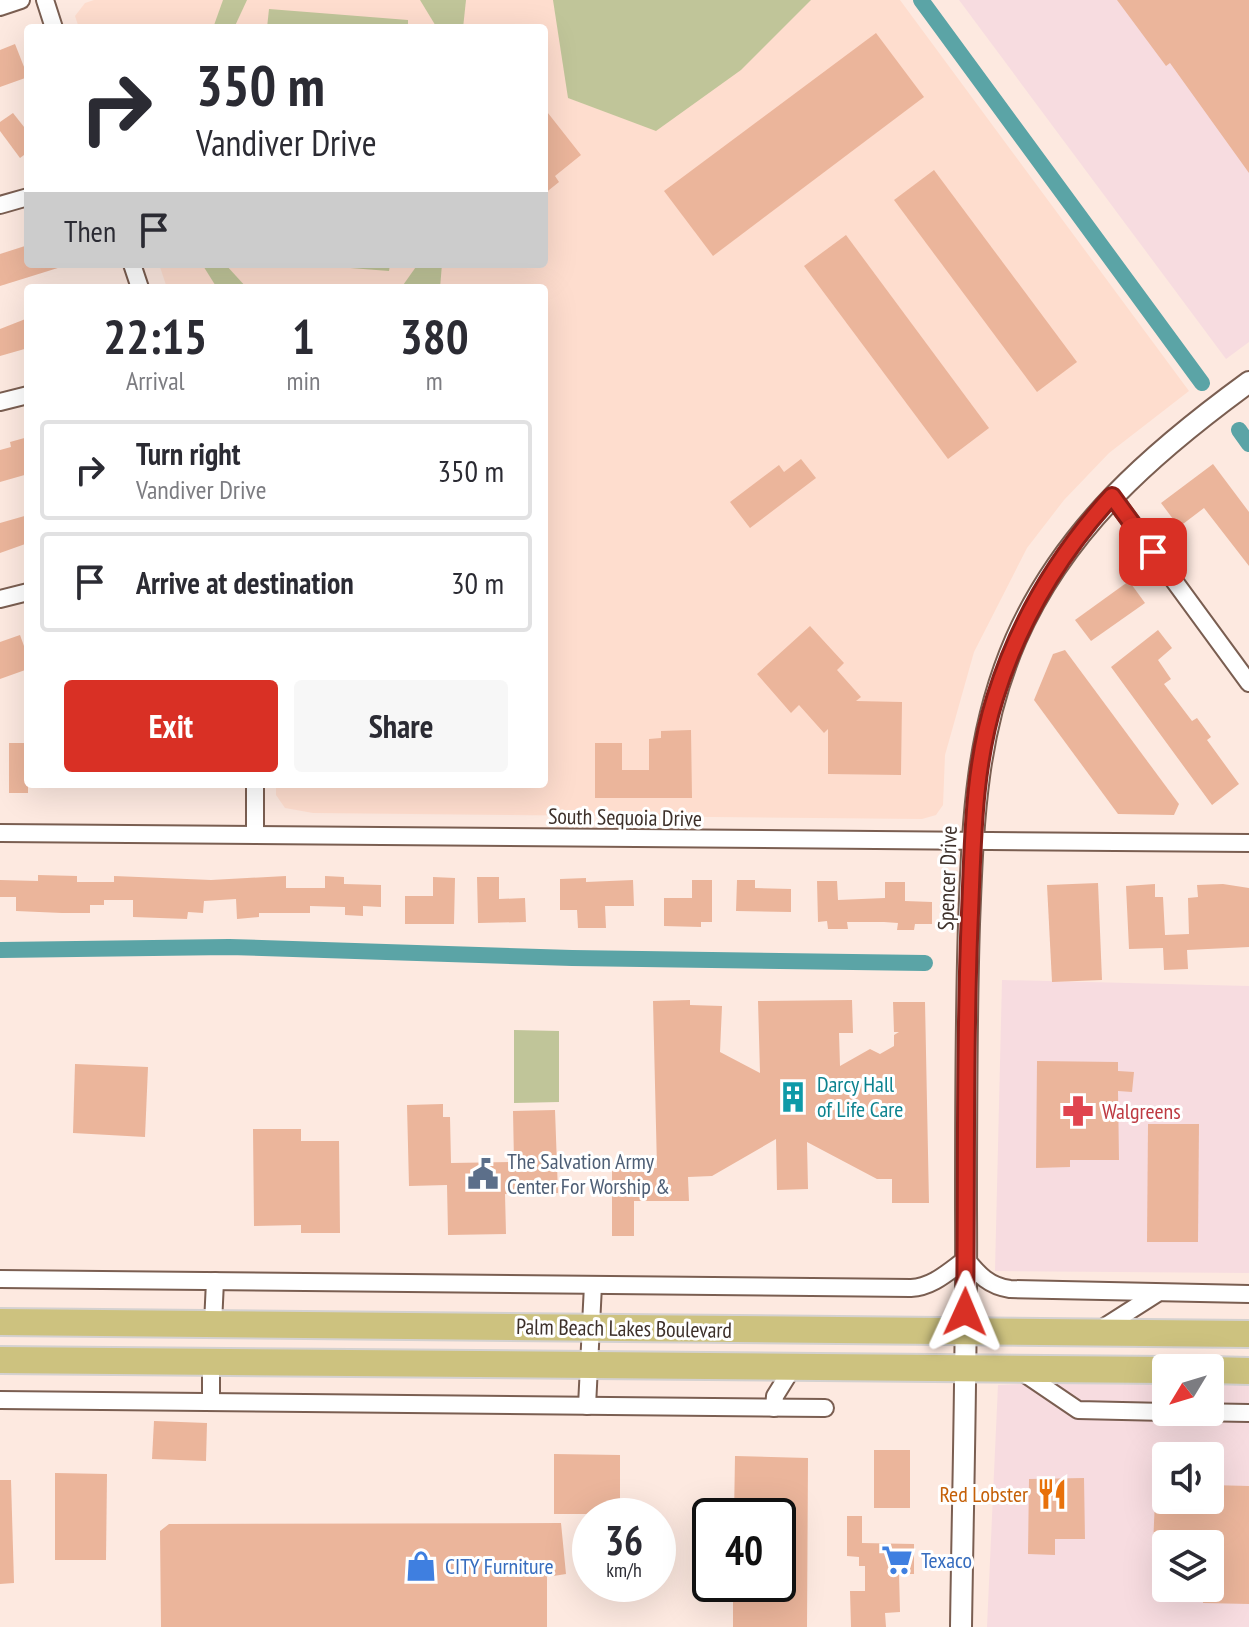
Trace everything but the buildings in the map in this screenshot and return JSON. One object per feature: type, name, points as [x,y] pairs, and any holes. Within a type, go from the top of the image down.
[{"type":"main road","name":"Palm Beach Lakes Boulevard","points":[[0,1322],[1249,1334]]},
{"type":"main road","name":"Palm Beach Lakes Boulevard","points":[[0,1360],[1152,1370]]},
{"type":"main road","points":[[1224,1370],[1249,1371]]},
{"type":"street","points":[[0,7],[21,0]]},
{"type":"street","points":[[45,0],[53,24]]},
{"type":"street","points":[[0,205],[24,198]]},
{"type":"street","name":"Spencer Drive","points":[[961,1627],[967,987],[975,796],[982,747],[1005,669],[1039,594],[1066,553],[1112,496],[1176,438],[1249,382]]},
{"type":"street","points":[[0,402],[24,396]]},
{"type":"street","points":[[1112,496],[1249,683]]},
{"type":"street","points":[[0,599],[24,593]]},
{"type":"street","points":[[255,788],[255,835]]},
{"type":"street","name":"South Sequoia Drive","points":[[0,833],[1249,843]]},
{"type":"street","points":[[0,1279],[919,1288],[937,1280],[966,1259],[980,1276],[993,1286],[1002,1288],[1249,1294]]},
{"type":"street","points":[[213,1324],[215,1281]]},
{"type":"street","points":[[587,1406],[593,1285]]},
{"type":"street","points":[[1096,1333],[1157,1293]]},
{"type":"street","points":[[211,1362],[211,1402]]},
{"type":"street","points":[[774,1408],[775,1396],[793,1367]]},
{"type":"street","points":[[1017,1369],[1078,1410],[1152,1412]]},
{"type":"street","points":[[0,1400],[825,1408]]},
{"type":"street","points":[[1224,1413],[1249,1413]]},
{"type":"shaded area","points":[[94,0],[900,0],[1189,391],[1109,453],[1064,500],[1027,548],[974,652],[945,755],[943,805],[936,815],[922,819],[313,813],[285,808],[276,795],[276,788],[548,788],[548,284],[166,284],[160,268],[548,268],[548,24],[78,24],[75,16],[85,3]]},
{"type":"shaded area","points":[[959,0],[1249,0],[1249,342],[1226,359]]},
{"type":"shaded area","points":[[1002,980],[1249,986],[1249,1273],[995,1271]]},
{"type":"shaded area","points":[[1052,1382],[1152,1384],[1152,1426],[1224,1426],[1224,1384],[1249,1385],[1249,1627],[987,1627],[998,1385]]},
{"type":"green space","points":[[223,0],[247,0],[236,24],[214,24]]},
{"type":"green space","points":[[420,0],[466,0],[463,24],[435,24]]},
{"type":"green space","points":[[553,0],[811,0],[741,70],[656,131],[568,98]]},
{"type":"green space","points":[[269,9],[408,20],[408,24],[267,24]]},
{"type":"green space","points":[[204,268],[229,268],[243,284],[214,284]]},
{"type":"green space","points":[[350,268],[389,268],[389,271]]},
{"type":"green space","points":[[415,268],[442,268],[440,284],[404,284]]},
{"type":"green space","points":[[514,1030],[559,1031],[559,1102],[514,1103]]},
{"type":"waterway","points":[[921,0],[1202,383]]},
{"type":"waterway","points":[[1239,430],[1249,444]]},
{"type":"waterway","points":[[0,950],[229,947],[572,958],[925,963]]},
{"type":"place","name":"Darcy Hall of Life Care","points":[[793,1097]]},
{"type":"place","name":"Walgreens","points":[[1078,1111]]},
{"type":"place","name":"The Salvation Army Center For Worship &","points":[[483,1174]]},
{"type":"place","name":"Red Lobster","points":[[1052,1494]]},
{"type":"place","name":"Texaco","points":[[897,1560]]},
{"type":"place","name":"CITY Furniture","points":[[421,1566]]},
{"type":"route","points":[[965,1312],[967,987],[975,796],[982,747],[1005,669],[1039,594],[1066,553],[1112,496],[1153,552]]}]
